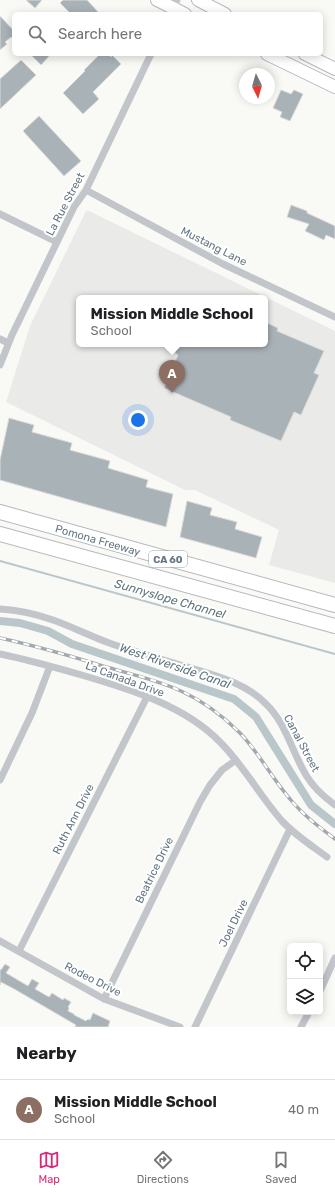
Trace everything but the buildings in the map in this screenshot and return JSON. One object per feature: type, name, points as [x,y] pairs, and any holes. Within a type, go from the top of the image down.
[{"type":"highway","name":"Pomona Freeway","points":[[0,512],[335,605]]},
{"type":"highway","name":"Pomona Freeway","points":[[0,534],[335,626]]},
{"type":"main road","points":[[157,0],[173,7]]},
{"type":"main road","points":[[198,0],[221,12]]},
{"type":"main road","points":[[271,56],[335,87]]},
{"type":"main road","points":[[309,56],[335,69]]},
{"type":"street","name":"La Rue Street","points":[[0,366],[8,343],[74,206],[86,190],[150,56]]},
{"type":"street","name":"Mustang Lane","points":[[86,190],[223,264],[335,316]]},
{"type":"street","points":[[0,214],[57,242]]},
{"type":"street","points":[[0,339],[8,343]]},
{"type":"street","name":"Canal Street","points":[[0,609],[28,612],[54,620],[110,643],[221,677],[241,686],[258,697],[273,711],[313,785],[335,805]]},
{"type":"street","name":"La Canada Drive","points":[[0,654],[50,666],[147,696],[198,722],[220,741],[236,760],[259,793],[290,829],[327,858]]},
{"type":"street","points":[[0,780],[32,714],[50,666]]},
{"type":"street","name":"Ruth Ann Drive","points":[[19,952],[147,696]]},
{"type":"street","name":"Beatrice Drive","points":[[104,999],[200,802],[210,785],[222,770],[236,760]]},
{"type":"street","name":"Joel Drive","points":[[195,1027],[290,829]]},
{"type":"street","name":"Rodeo Drive","points":[[0,941],[104,999],[180,1027]]},
{"type":"street","points":[[323,986],[335,958]]},
{"type":"street","points":[[301,1027],[307,1015]]},
{"type":"shaded area","points":[[86,211],[89,211],[261,295],[76,295],[76,347],[268,347],[268,298],[335,331],[335,583],[269,565],[279,530],[195,490],[185,490],[6,402],[30,326]]},
{"type":"waterway","name":"Sunnyslope Channel","points":[[0,561],[335,654]]},
{"type":"waterway","name":"West Riverside Canal","points":[[0,621],[20,623],[48,631],[72,644],[234,699],[256,717],[311,805],[335,824]]},
{"type":"railway","points":[[0,638],[53,651],[153,680],[197,699],[220,715],[240,733],[295,805],[335,839]]},
{"type":"place","name":"Mission Middle School","points":[[172,393]]}]
